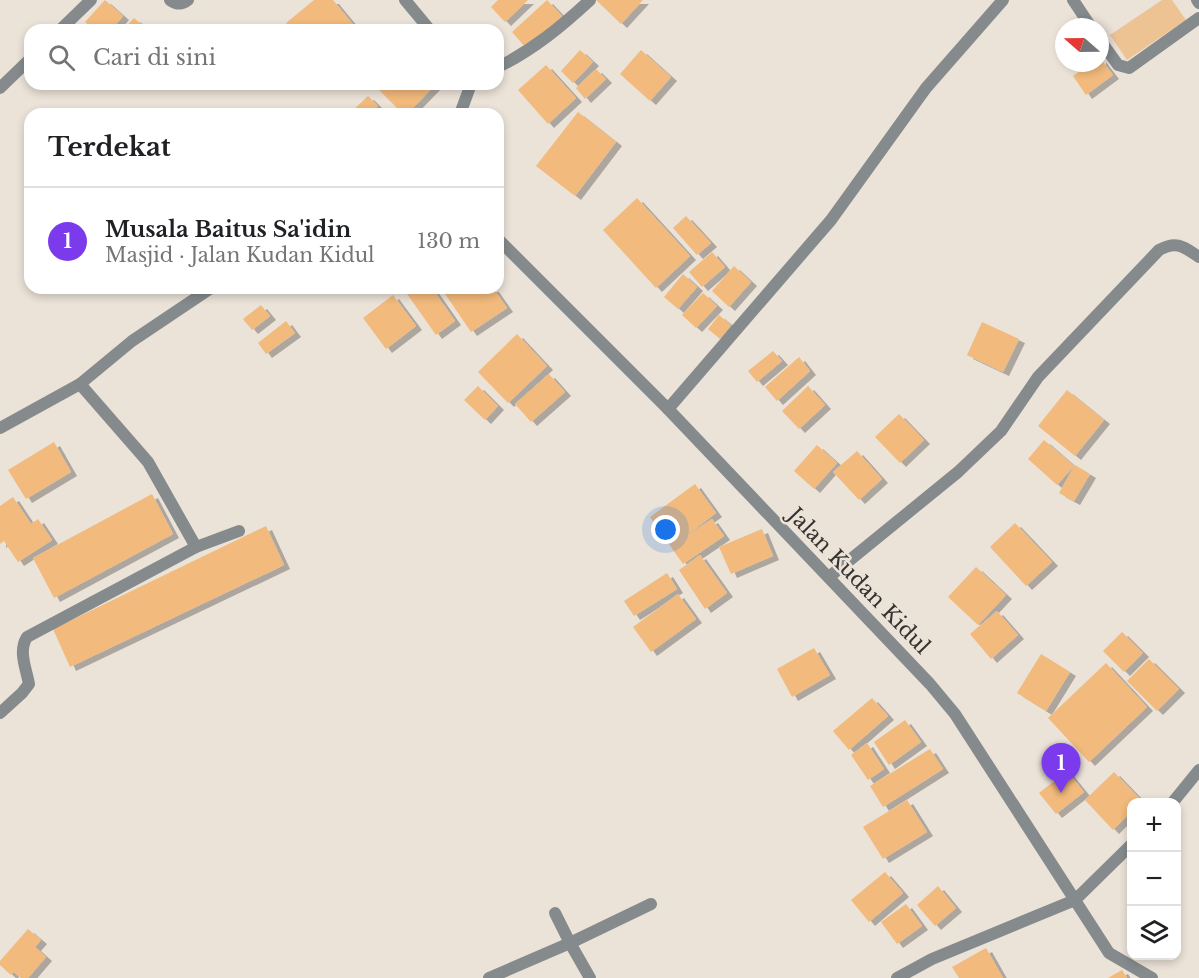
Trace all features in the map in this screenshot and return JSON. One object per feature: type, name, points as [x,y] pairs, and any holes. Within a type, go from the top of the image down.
[{"type":"street","points":[[66,24],[90,0]]},
{"type":"street","points":[[170,0],[178,4],[183,4],[188,0]]},
{"type":"street","points":[[405,0],[425,24]]},
{"type":"street","points":[[504,64],[520,56],[562,26],[590,0]]},
{"type":"street","points":[[668,409],[831,220],[926,88],[1003,0]]},
{"type":"street","points":[[1073,0],[1085,18]]},
{"type":"street","points":[[1109,52],[1118,65],[1129,68],[1199,18]]},
{"type":"street","points":[[3,80],[24,64]]},
{"type":"street","points":[[462,108],[469,90]]},
{"type":"street","name":"Jalan Kudan Kidul","points":[[504,245],[668,409],[930,684],[955,714],[1109,953],[1152,978]]},
{"type":"street","points":[[829,578],[958,472],[1001,431],[1038,377],[1160,250],[1169,245],[1180,245],[1199,257]]},
{"type":"street","points":[[0,428],[80,384],[132,341],[202,294]]},
{"type":"street","points":[[80,384],[148,462],[196,547]]},
{"type":"street","points":[[0,713],[22,693],[28,684],[23,654],[23,644],[27,637],[196,547],[239,531]]},
{"type":"street","points":[[1176,798],[1199,770]]},
{"type":"street","points":[[897,978],[932,959],[1075,900],[1127,848]]},
{"type":"street","points":[[489,978],[570,943],[651,904]]},
{"type":"street","points":[[555,913],[590,978]]},
{"type":"shaded area","points":[[1162,0],[1172,0],[1186,20],[1127,60],[1110,35]]},
{"type":"building","points":[[105,0],[123,16],[116,24],[87,24],[85,22]]},
{"type":"building","points":[[314,0],[333,0],[353,24],[287,24]]},
{"type":"building","points":[[498,0],[528,0],[505,22],[491,7]]},
{"type":"building","points":[[547,0],[562,16],[526,48],[512,32]]},
{"type":"building","points":[[596,0],[643,0],[621,24]]},
{"type":"building","points":[[134,18],[141,24],[128,24]]},
{"type":"building","points":[[580,50],[593,62],[573,83],[561,71]]},
{"type":"building","points":[[641,50],[671,77],[650,101],[620,74]]},
{"type":"building","points":[[546,65],[576,98],[548,124],[518,90]]},
{"type":"building","points":[[596,69],[606,79],[585,99],[576,88]]},
{"type":"building","points":[[1109,70],[1113,75],[1086,95],[1073,76],[1079,72],[1109,72]]},
{"type":"building","points":[[379,90],[430,90],[413,108],[397,108]]},
{"type":"building","points":[[368,96],[378,106],[376,108],[355,108]]},
{"type":"building","points":[[578,112],[616,142],[575,196],[536,166]]},
{"type":"building","points":[[637,198],[690,256],[656,288],[603,230]]},
{"type":"building","points":[[686,216],[711,243],[697,255],[673,228]]},
{"type":"building","points":[[712,252],[725,267],[702,287],[689,272]]},
{"type":"building","points":[[734,266],[751,282],[729,307],[712,291]]},
{"type":"building","points":[[683,274],[697,287],[678,309],[664,297]]},
{"type":"building","points":[[703,293],[717,306],[696,328],[682,315]]},
{"type":"building","points":[[407,294],[436,294],[455,321],[436,335]]},
{"type":"building","points":[[445,294],[497,294],[507,308],[471,332]]},
{"type":"building","points":[[393,295],[416,326],[386,349],[363,318]]},
{"type":"building","points":[[261,305],[270,316],[252,330],[243,319]]},
{"type":"building","points":[[719,315],[731,325],[720,339],[708,329]]},
{"type":"building","points":[[286,321],[295,333],[266,354],[258,343]]},
{"type":"building","points":[[982,322],[1019,339],[1003,372],[967,355]]},
{"type":"building","points":[[517,334],[547,366],[508,403],[478,372]]},
{"type":"building","points":[[773,351],[782,361],[757,382],[748,371]]},
{"type":"building","points":[[799,357],[810,371],[777,401],[765,387]]},
{"type":"building","points":[[549,374],[565,392],[531,422],[515,404]]},
{"type":"building","points":[[478,386],[498,406],[485,420],[464,400]]},
{"type":"building","points":[[808,386],[825,405],[799,429],[782,411]]},
{"type":"building","points":[[1067,390],[1104,420],[1075,456],[1038,426]]},
{"type":"building","points":[[899,414],[924,440],[900,463],[875,437]]},
{"type":"building","points":[[1044,440],[1074,466],[1057,485],[1028,459]]},
{"type":"building","points":[[54,442],[71,472],[26,499],[8,470]]},
{"type":"building","points":[[817,445],[837,463],[814,489],[794,471]]},
{"type":"building","points":[[857,451],[882,479],[859,500],[833,472]]},
{"type":"building","points":[[1075,465],[1090,474],[1074,501],[1059,493]]},
{"type":"building","points":[[695,484],[716,513],[682,539],[712,519],[724,536],[683,564],[650,517]]},
{"type":"building","points":[[152,494],[173,534],[54,598],[33,558]]},
{"type":"building","points":[[13,497],[31,524],[38,519],[52,540],[18,562],[4,541],[0,544],[0,506]]},
{"type":"building","points":[[1015,523],[1052,562],[1026,586],[990,547]]},
{"type":"building","points":[[266,526],[284,565],[70,667],[53,629]]},
{"type":"building","points":[[762,529],[773,556],[731,574],[719,547]]},
{"type":"building","points":[[700,555],[727,593],[705,609],[679,570]]},
{"type":"building","points":[[976,567],[1006,595],[978,625],[948,597]]},
{"type":"building","points":[[667,573],[677,589],[634,616],[624,601]]},
{"type":"building","points":[[678,594],[696,619],[651,652],[633,627]]},
{"type":"building","points":[[997,611],[1018,635],[991,659],[970,634]]},
{"type":"building","points":[[1122,632],[1143,653],[1124,672],[1103,651]]},
{"type":"building","points":[[814,648],[830,675],[792,697],[777,669]]},
{"type":"building","points":[[1041,654],[1070,672],[1046,711],[1017,693]]},
{"type":"building","points":[[1149,659],[1179,689],[1157,711],[1127,681]]},
{"type":"building","points":[[1106,663],[1147,707],[1089,762],[1048,718]]},
{"type":"building","points":[[872,698],[888,716],[849,750],[833,731]]},
{"type":"building","points":[[905,720],[921,742],[889,765],[874,742]]},
{"type":"building","points":[[867,743],[884,769],[868,780],[851,755]]},
{"type":"building","points":[[930,749],[943,769],[883,807],[870,786]]},
{"type":"building","points":[[1067,771],[1084,792],[1056,814],[1039,793]]},
{"type":"building","points":[[1114,772],[1139,798],[1127,798],[1127,816],[1113,830],[1085,800]]},
{"type":"building","points":[[907,800],[927,832],[883,859],[863,827]]},
{"type":"building","points":[[885,872],[903,893],[869,922],[851,900]]},
{"type":"building","points":[[938,886],[956,908],[935,926],[917,905]]},
{"type":"building","points":[[906,904],[922,926],[897,944],[881,922]]},
{"type":"building","points":[[28,929],[41,940],[35,947],[46,957],[28,978],[21,978],[14,972],[11,975],[0,965],[0,961]]},
{"type":"building","points":[[986,948],[1003,978],[959,978],[952,967]]},
{"type":"building","points":[[1122,970],[1127,978],[1108,978]]},
{"type":"place","name":"Musala Baitus Sa'idin","points":[[1061,793]]}]
